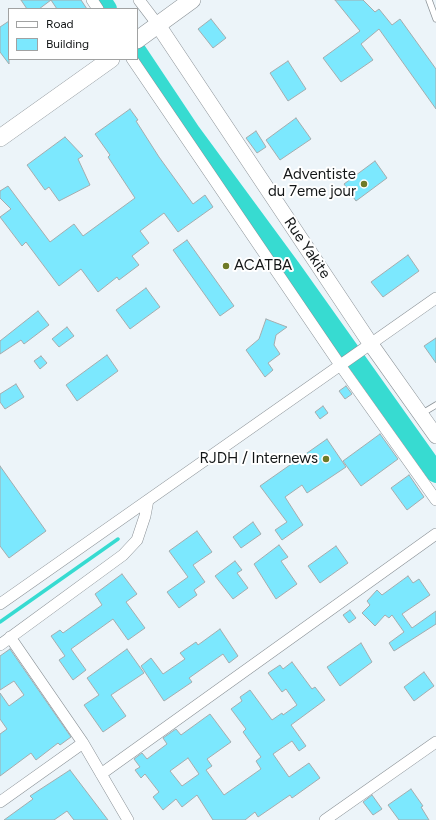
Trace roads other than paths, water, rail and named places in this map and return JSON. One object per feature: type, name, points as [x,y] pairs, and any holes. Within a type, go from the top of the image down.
[{"type":"main road","points":[[147,33],[192,0]]},
{"type":"main road","name":"Rue Yakite","points":[[147,33],[436,436]]},
{"type":"main road","points":[[0,138],[110,60]]},
{"type":"street","name":"Rue Yakite","points":[[139,0],[147,33]]},
{"type":"street","points":[[133,60],[340,365],[436,500]]},
{"type":"street","points":[[0,604],[436,298]]},
{"type":"street","points":[[0,645],[123,555],[137,540],[145,516],[148,500]]},
{"type":"street","points":[[101,774],[436,534]]},
{"type":"street","points":[[10,637],[83,743],[128,820]]},
{"type":"street","points":[[325,820],[436,742]]},
{"type":"street","points":[[0,802],[83,743]]},
{"type":"lane","points":[[429,0],[436,19]]},
{"type":"lane","points":[[421,414],[436,405]]},
{"type":"waterway","points":[[101,0],[106,8]]},
{"type":"waterway","points":[[138,54],[191,133],[291,269],[436,473]]},
{"type":"waterway","points":[[0,622],[118,539]]},
{"type":"place","name":"Adventiste du 7eme jour","points":[[364,184]]},
{"type":"place","name":"ACATBA","points":[[226,266]]},
{"type":"place","name":"RJDH / Internews","points":[[326,459]]}]
